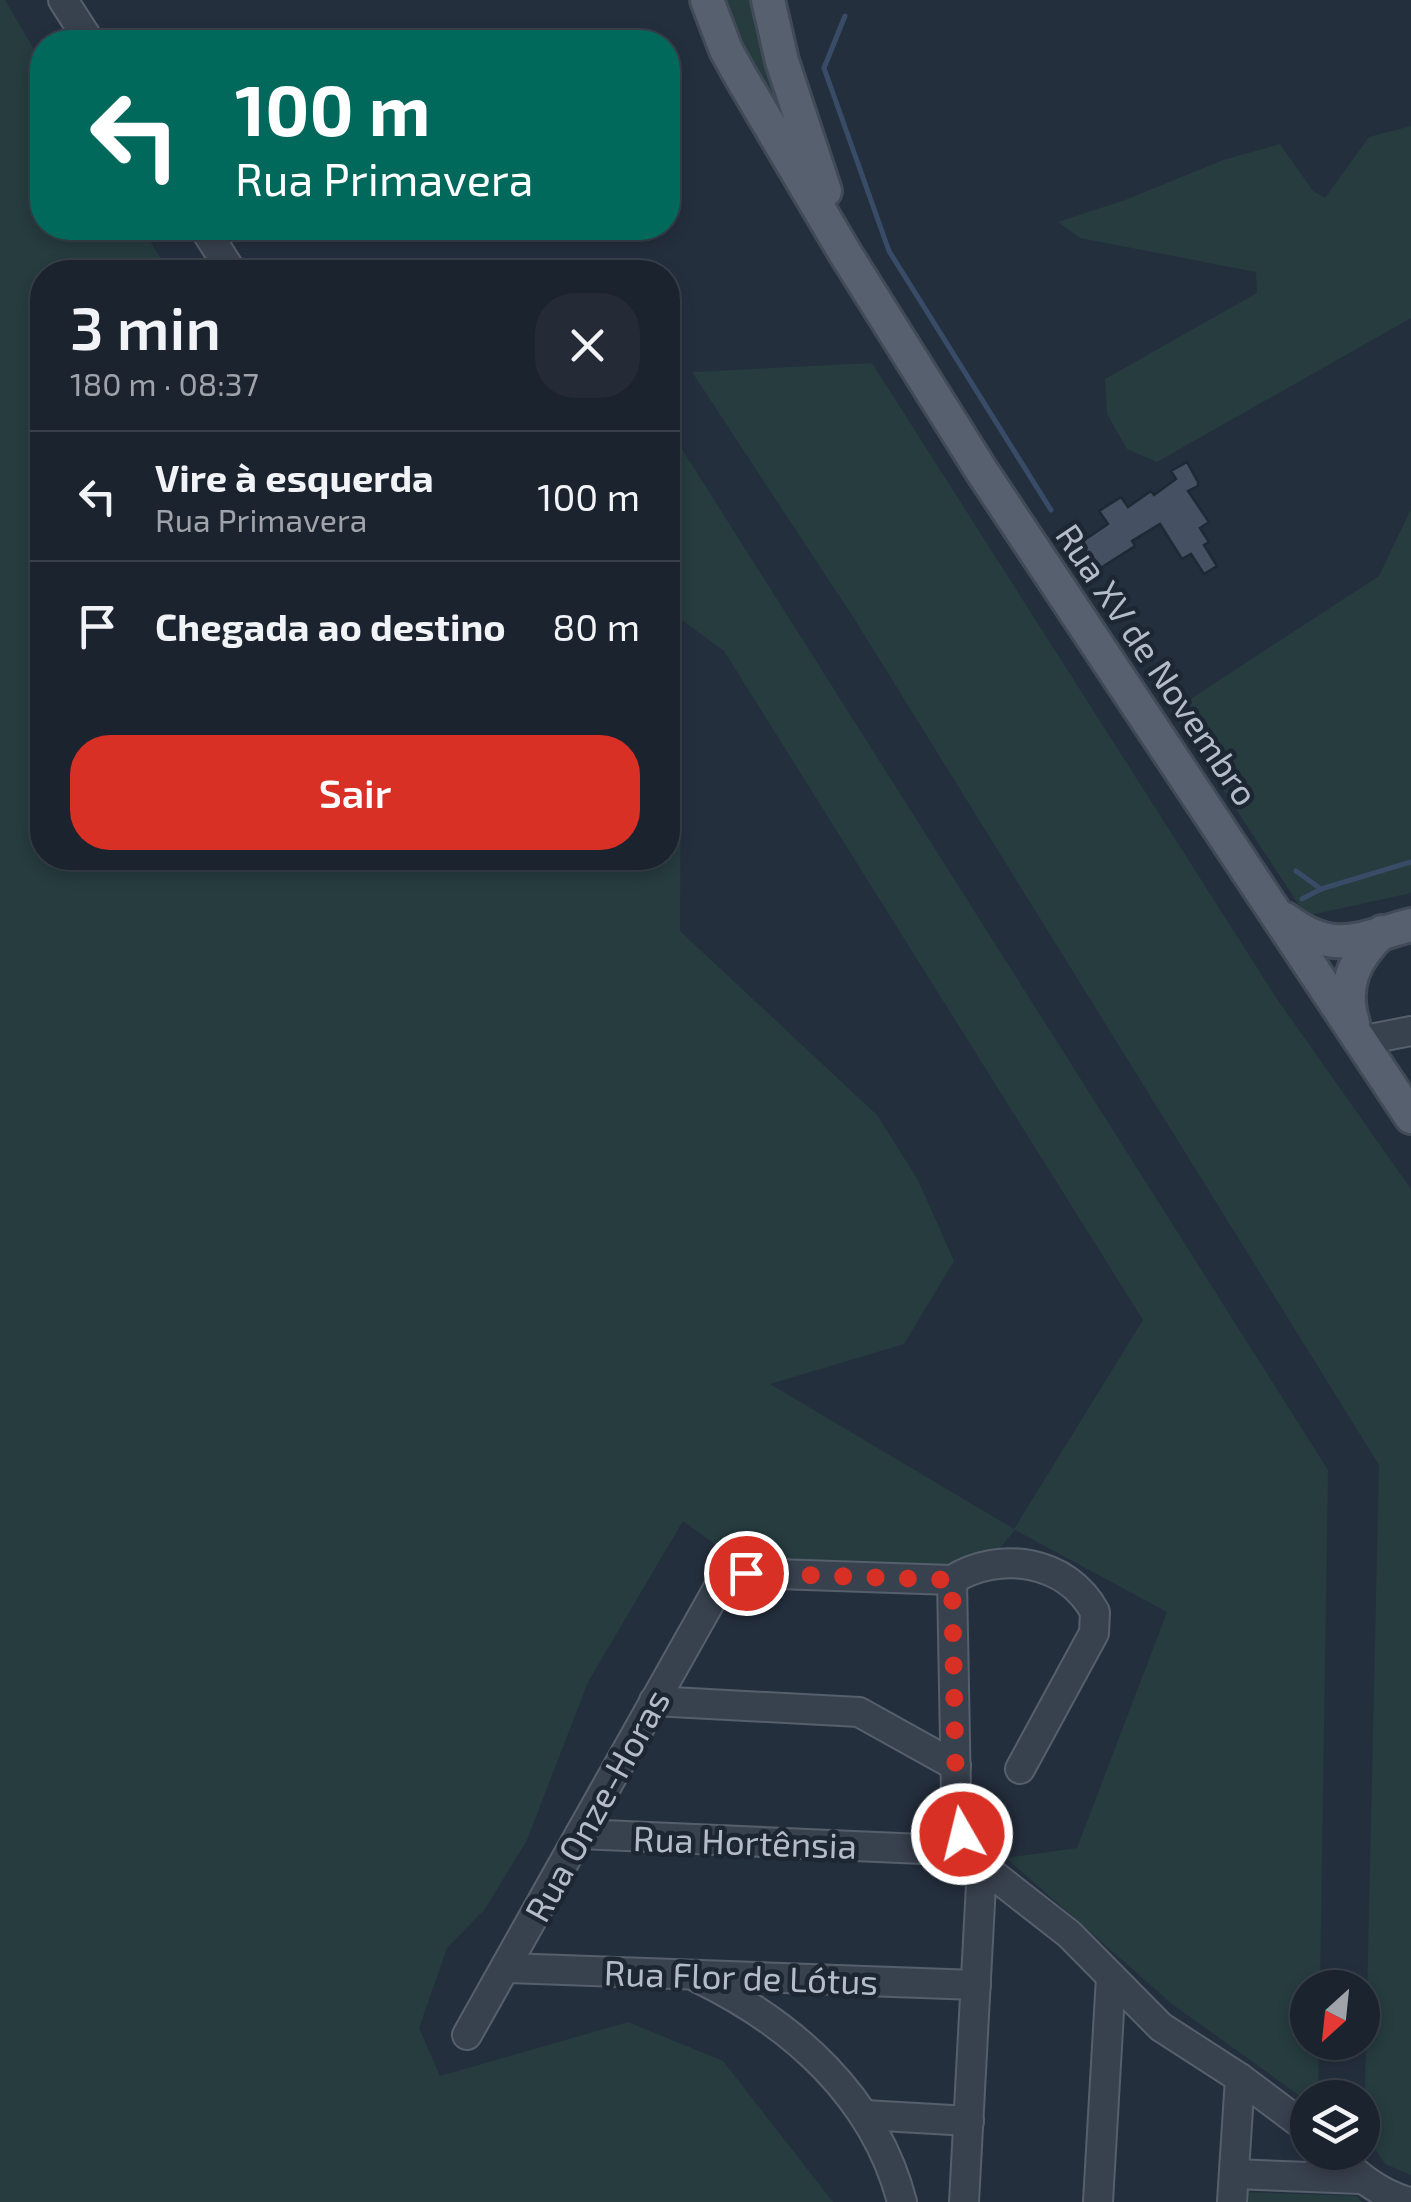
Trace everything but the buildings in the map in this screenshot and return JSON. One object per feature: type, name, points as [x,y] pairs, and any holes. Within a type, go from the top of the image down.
[{"type":"main road","name":"Rua XV de Novembro","points":[[707,0],[726,50],[844,252],[1012,518],[1411,1117]]},
{"type":"main road","name":"Rua XV de Novembro","points":[[768,0],[782,61],[844,252]]},
{"type":"main road","points":[[1277,914],[1321,941],[1338,942],[1397,929]]},
{"type":"main road","points":[[1360,1041],[1351,1016],[1350,980],[1364,949],[1397,929]]},
{"type":"street","points":[[63,0],[82,30]]},
{"type":"street","points":[[1360,1041],[1411,1030]]},
{"type":"street","points":[[964,2202],[976,1985],[976,1858],[958,1817],[952,1580],[988,1564],[1006,1561],[1055,1573],[1095,1612],[1094,1633],[1020,1769]]},
{"type":"street","name":"Rua Onze-Horas","points":[[467,2035],[716,1590],[728,1576],[746,1573],[952,1580]]},
{"type":"street","points":[[654,1702],[859,1712],[956,1766]]},
{"type":"street","name":"Rua Hortênsia","points":[[580,1834],[976,1858]]},
{"type":"street","points":[[976,1858],[1052,1919],[1161,2027],[1290,2115]]},
{"type":"street","name":"Rua Flor de Lótus","points":[[505,1968],[976,1985]]},
{"type":"street","points":[[692,1974],[774,2021],[820,2062],[865,2115],[888,2158],[902,2202]]},
{"type":"street","points":[[1098,2202],[1111,1977]]},
{"type":"street","points":[[774,2021],[780,1978]]},
{"type":"street","points":[[1240,2078],[1233,2188],[1362,2179]]},
{"type":"street","points":[[865,2115],[968,2121]]},
{"type":"street","points":[[1352,2170],[1383,2192],[1409,2202]]},
{"type":"green space","points":[[0,0],[5,0],[30,43],[30,240],[149,240],[162,260],[30,260],[30,870],[680,870],[680,748],[681,749],[680,931],[877,1115],[918,1180],[954,1261],[904,1344],[770,1384],[1014,1529],[1143,1320],[724,651],[680,619],[680,446],[1328,1470],[1320,1970],[1290,1970],[1290,2060],[1319,2060],[1318,2080],[1290,2080],[1290,2089],[1172,2004],[1006,1858],[1077,1848],[1167,1612],[1015,1530],[999,1549],[939,1571],[753,1565],[735,1559],[683,1521],[588,1682],[527,1840],[485,1909],[447,1948],[419,2028],[440,2076],[628,2022],[723,2061],[833,2202],[0,2202]]},
{"type":"green space","points":[[717,0],[758,0],[794,146]]},
{"type":"green space","points":[[1411,126],[1411,318],[1157,462],[1127,449],[1107,414],[1105,379],[1257,293],[1256,272],[1080,238],[1058,222],[1223,160],[1280,144],[1313,191],[1325,198],[1369,137]]},
{"type":"green space","points":[[872,363],[1277,999],[1411,1189],[1411,2175],[1385,2164],[1380,2157],[1380,2080],[1365,2080],[1366,2060],[1380,2060],[1380,1970],[1368,1970],[1379,1465],[855,620],[692,372]]},
{"type":"green space","points":[[1411,509],[1411,893],[1306,916],[1172,711],[1379,576]]},
{"type":"green space","points":[[1244,2192],[1357,2196],[1362,2202],[1243,2202]]},
{"type":"waterway","points":[[845,16],[824,68],[889,251],[1051,510]]},
{"type":"waterway","points":[[1302,899],[1321,889],[1411,862]]},
{"type":"waterway","points":[[1296,871],[1321,889]]},
{"type":"route","points":[[746,1573],[952,1580],[956,1794],[962,1834]]}]
